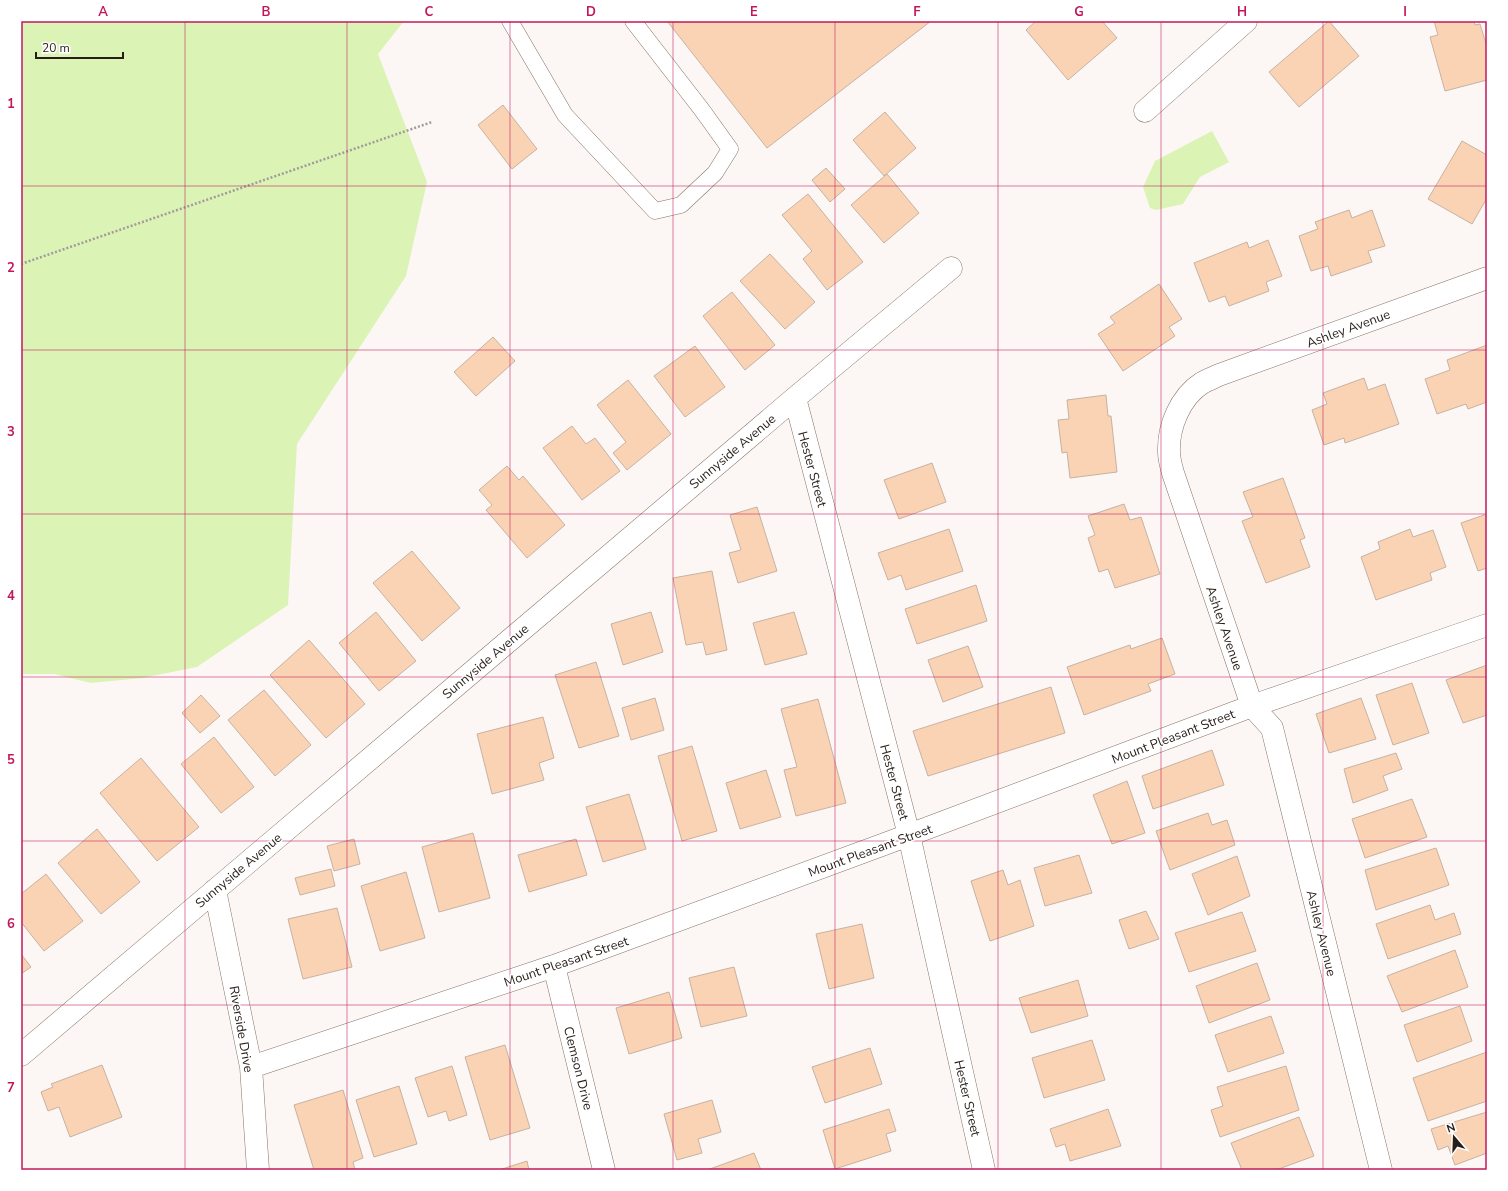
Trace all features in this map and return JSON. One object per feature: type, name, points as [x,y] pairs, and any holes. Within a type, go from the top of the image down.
[{"type":"street","points":[[1145,111],[1246,21]]},
{"type":"street","name":"Sunnyside Avenue","points":[[21,1055],[794,398],[951,268]]},
{"type":"street","name":"Ashley Avenue","points":[[1381,1170],[1272,728],[1252,706],[1173,473],[1168,452],[1176,414],[1187,397],[1201,384],[1218,375],[1487,278]]},
{"type":"street","name":"Hester Street","points":[[794,398],[909,835],[984,1170]]},
{"type":"street","name":"Mount Pleasant Street","points":[[251,1067],[554,966],[1252,706],[1487,625]]},
{"type":"street","name":"Riverside Drive","points":[[215,890],[251,1067],[258,1170]]},
{"type":"street","name":"Clemson Drive","points":[[554,966],[604,1170]]},
{"type":"lane","points":[[510,21],[565,115],[655,211],[681,205],[715,173],[730,149],[702,110],[633,21]]},
{"type":"path","points":[[21,264],[432,122]]},
{"type":"green space","points":[[21,21],[404,21],[378,54],[427,182],[406,276],[297,444],[288,605],[197,667],[142,678],[91,683],[54,674],[21,674]]},
{"type":"green space","points":[[1212,131],[1229,162],[1200,177],[1183,204],[1156,210],[1150,208],[1143,187],[1155,161]]},
{"type":"building","points":[[667,21],[931,21],[767,148]]},
{"type":"building","points":[[1036,21],[1102,21],[1117,38],[1068,80],[1026,30]]},
{"type":"building","points":[[1329,21],[1359,56],[1299,107],[1269,72]]},
{"type":"building","points":[[1434,21],[1474,21],[1475,25],[1480,24],[1487,47],[1487,80],[1445,91],[1430,37],[1438,35]]},
{"type":"building","points":[[503,105],[537,149],[512,169],[478,125]]},
{"type":"building","points":[[885,112],[916,148],[884,176],[853,140]]},
{"type":"building","points":[[1462,141],[1487,155],[1487,198],[1472,224],[1428,199]]},
{"type":"building","points":[[826,168],[845,189],[830,202],[812,180]]},
{"type":"building","points":[[887,174],[919,213],[884,243],[851,205]]},
{"type":"building","points":[[808,194],[863,262],[827,290],[803,259],[812,251],[782,215]]},
{"type":"building","points":[[1349,210],[1352,218],[1372,210],[1385,246],[1368,251],[1372,262],[1331,276],[1328,266],[1311,271],[1299,236],[1318,229],[1315,222]]},
{"type":"building","points":[[1268,240],[1282,276],[1266,282],[1269,291],[1229,306],[1225,296],[1209,302],[1194,263],[1247,242],[1249,248]]},
{"type":"building","points":[[770,254],[815,302],[785,329],[740,281]]},
{"type":"building","points":[[1159,284],[1182,319],[1169,327],[1175,336],[1123,371],[1098,334],[1115,323],[1110,317]]},
{"type":"building","points":[[732,292],[775,345],[745,370],[703,316]]},
{"type":"building","points":[[493,337],[515,361],[476,396],[454,372]]},
{"type":"building","points":[[1487,345],[1487,402],[1468,409],[1466,404],[1437,414],[1425,379],[1450,370],[1447,360]]},
{"type":"building","points":[[695,346],[725,387],[685,417],[654,376]]},
{"type":"building","points":[[1364,378],[1368,390],[1385,384],[1399,424],[1345,443],[1344,438],[1324,445],[1312,410],[1327,404],[1323,393]]},
{"type":"building","points":[[628,380],[671,434],[627,470],[613,453],[626,442],[597,405]]},
{"type":"building","points":[[1106,395],[1108,416],[1111,416],[1117,472],[1070,478],[1067,452],[1062,453],[1058,420],[1069,419],[1067,400]]},
{"type":"building","points":[[572,426],[586,444],[595,438],[620,471],[582,500],[543,448]]},
{"type":"building","points":[[932,463],[946,502],[899,519],[884,480]]},
{"type":"building","points":[[507,466],[519,480],[523,476],[565,525],[527,558],[486,510],[492,505],[479,490]]},
{"type":"building","points":[[1283,478],[1305,538],[1300,540],[1310,567],[1266,583],[1242,521],[1253,517],[1243,492]]},
{"type":"building","points":[[1124,504],[1130,520],[1141,517],[1160,574],[1115,588],[1108,569],[1099,572],[1088,538],[1095,535],[1088,516]]},
{"type":"building","points":[[757,507],[777,571],[738,583],[729,553],[741,550],[730,515]]},
{"type":"building","points":[[1487,514],[1487,568],[1478,571],[1461,523]]},
{"type":"building","points":[[949,529],[963,571],[906,590],[901,575],[888,580],[878,553]]},
{"type":"building","points":[[1410,529],[1413,537],[1433,530],[1446,567],[1430,573],[1432,580],[1376,600],[1361,557],[1380,549],[1378,542]]},
{"type":"building","points":[[412,551],[460,608],[422,641],[373,583]]},
{"type":"building","points":[[712,571],[727,650],[706,655],[703,642],[686,645],[673,578]]},
{"type":"building","points":[[976,585],[987,621],[917,644],[905,609]]},
{"type":"building","points":[[376,612],[416,661],[379,691],[339,643]]},
{"type":"building","points":[[651,612],[663,652],[623,665],[611,624]]},
{"type":"building","points":[[794,612],[807,654],[765,665],[753,623]]},
{"type":"building","points":[[1162,638],[1175,674],[1148,684],[1151,691],[1084,715],[1067,667],[1130,645],[1131,649]]},
{"type":"building","points":[[309,640],[365,704],[326,738],[270,675]]},
{"type":"building","points":[[968,646],[983,687],[943,702],[928,660]]},
{"type":"building","points":[[596,662],[619,736],[579,748],[555,675]]},
{"type":"building","points":[[1487,665],[1487,715],[1463,723],[1446,680]]},
{"type":"building","points":[[1412,683],[1429,733],[1393,745],[1376,695]]},
{"type":"building","points":[[1051,687],[1065,733],[928,776],[913,731]]},
{"type":"building","points":[[264,690],[311,745],[275,776],[228,720]]},
{"type":"building","points":[[201,695],[220,716],[200,733],[182,713]]},
{"type":"building","points":[[655,698],[664,730],[631,740],[622,708]]},
{"type":"building","points":[[1361,698],[1376,739],[1329,753],[1316,714]]},
{"type":"building","points":[[818,699],[846,803],[796,816],[784,770],[797,767],[781,709]]},
{"type":"building","points":[[543,717],[554,758],[539,763],[544,780],[492,794],[477,734]]},
{"type":"building","points":[[214,737],[254,787],[221,813],[181,764]]},
{"type":"building","points":[[692,746],[717,831],[682,841],[658,756]]},
{"type":"building","points":[[1212,750],[1224,785],[1153,809],[1142,776]]},
{"type":"building","points":[[1396,753],[1402,769],[1383,776],[1388,790],[1353,803],[1344,769]]},
{"type":"building","points":[[141,758],[199,827],[157,861],[100,793]]},
{"type":"building","points":[[766,770],[781,817],[740,829],[726,783]]},
{"type":"building","points":[[1127,781],[1145,833],[1112,844],[1093,795]]},
{"type":"building","points":[[629,794],[646,849],[603,862],[586,807]]},
{"type":"building","points":[[1412,799],[1427,837],[1365,858],[1352,819]]},
{"type":"building","points":[[1208,813],[1212,825],[1227,820],[1235,845],[1170,870],[1156,831]]},
{"type":"building","points":[[97,829],[140,882],[101,914],[58,863]]},
{"type":"building","points":[[473,833],[490,898],[439,912],[422,847]]},
{"type":"building","points":[[354,839],[360,864],[334,871],[327,846]]},
{"type":"building","points":[[576,839],[587,875],[529,892],[518,855]]},
{"type":"building","points":[[1436,848],[1449,885],[1376,910],[1365,870]]},
{"type":"building","points":[[1079,855],[1092,893],[1045,906],[1034,868]]},
{"type":"building","points":[[1237,856],[1250,896],[1208,915],[1192,874]]},
{"type":"building","points":[[331,869],[335,886],[300,895],[295,878]]},
{"type":"building","points":[[1003,870],[1008,885],[1020,880],[1034,926],[990,941],[971,881]]},
{"type":"building","points":[[406,872],[425,938],[380,951],[361,886]]},
{"type":"building","points":[[46,874],[83,921],[44,951],[21,922],[21,894]]},
{"type":"building","points":[[1430,905],[1435,920],[1454,913],[1461,934],[1388,959],[1376,924]]},
{"type":"building","points":[[337,908],[352,967],[303,979],[288,919]]},
{"type":"building","points":[[1146,911],[1159,939],[1129,949],[1119,920]]},
{"type":"building","points":[[1242,912],[1256,951],[1189,972],[1175,933]]},
{"type":"building","points":[[862,924],[874,978],[829,989],[816,934]]},
{"type":"building","points":[[1455,950],[1468,987],[1402,1012],[1387,976]]},
{"type":"building","points":[[21,954],[31,967],[21,974]]},
{"type":"building","points":[[1257,963],[1270,1000],[1209,1023],[1196,986]]},
{"type":"building","points":[[734,967],[747,1016],[701,1027],[689,978]]},
{"type":"building","points":[[1078,980],[1088,1016],[1031,1033],[1019,998]]},
{"type":"building","points":[[669,992],[682,1038],[629,1054],[616,1008]]},
{"type":"building","points":[[1460,1006],[1472,1041],[1417,1062],[1404,1025]]},
{"type":"building","points":[[1271,1016],[1284,1053],[1228,1072],[1215,1035]]},
{"type":"building","points":[[1092,1040],[1105,1080],[1044,1098],[1032,1058]]},
{"type":"building","points":[[505,1045],[530,1128],[490,1140],[465,1057]]},
{"type":"building","points":[[870,1048],[882,1084],[825,1103],[812,1067]]},
{"type":"building","points":[[1487,1052],[1487,1101],[1428,1121],[1413,1078]]},
{"type":"building","points":[[102,1065],[122,1117],[70,1137],[59,1107],[48,1111],[41,1092],[53,1087],[51,1084]]},
{"type":"building","points":[[452,1066],[467,1115],[449,1121],[446,1111],[428,1117],[415,1078]]},
{"type":"building","points":[[1286,1066],[1299,1110],[1220,1137],[1211,1110],[1223,1106],[1217,1087]]},
{"type":"building","points":[[399,1086],[417,1144],[374,1157],[356,1100]]},
{"type":"building","points":[[343,1090],[363,1158],[353,1162],[355,1170],[314,1170],[294,1105]]},
{"type":"building","points":[[712,1100],[721,1132],[698,1139],[702,1153],[677,1160],[664,1114]]},
{"type":"building","points":[[889,1109],[896,1131],[886,1134],[891,1151],[835,1169],[823,1130]]},
{"type":"building","points":[[1108,1109],[1121,1146],[1070,1161],[1065,1144],[1056,1147],[1050,1129]]},
{"type":"building","points":[[1487,1112],[1487,1153],[1455,1165],[1448,1146],[1438,1150],[1431,1129]]},
{"type":"building","points":[[1299,1117],[1314,1156],[1276,1170],[1242,1170],[1231,1143]]},
{"type":"building","points":[[754,1153],[761,1170],[707,1170]]},
{"type":"building","points":[[527,1161],[529,1170],[499,1170]]}]
